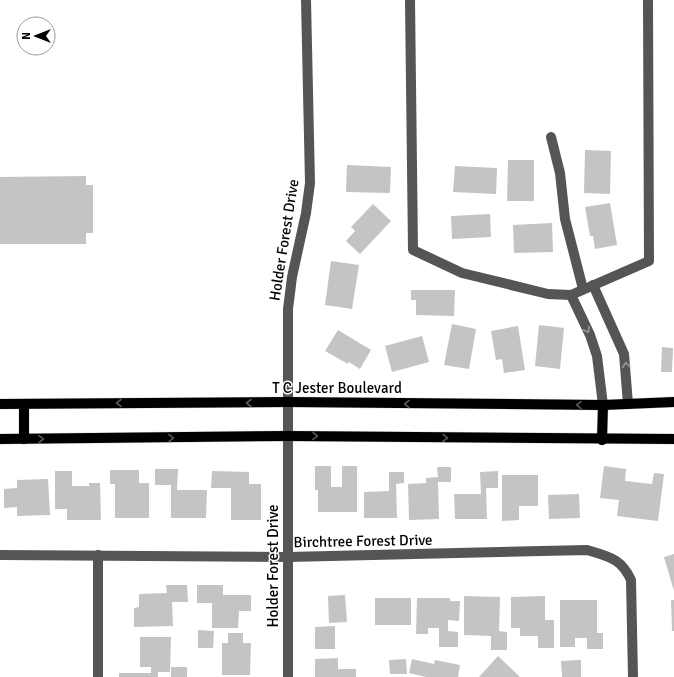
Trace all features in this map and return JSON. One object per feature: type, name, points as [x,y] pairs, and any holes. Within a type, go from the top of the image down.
[{"type":"main road","name":"T C Jester Boulevard","points":[[0,404],[288,402],[602,405],[674,402]]},
{"type":"main road","points":[[24,404],[24,439]]},
{"type":"main road","points":[[602,405],[602,440]]},
{"type":"main road","points":[[0,439],[288,436],[602,440],[674,439]]},
{"type":"street","name":"Holder Forest Drive","points":[[288,677],[289,302],[292,277],[306,213],[310,183],[306,0]]},
{"type":"street","points":[[410,0],[413,250],[462,273],[548,294],[571,295],[649,261],[648,0]]},
{"type":"street","points":[[551,138],[560,174],[565,220],[588,287],[624,354],[628,404]]},
{"type":"street","points":[[571,295],[590,335],[597,356],[602,405]]},
{"type":"street","name":"Birchtree Forest Drive","points":[[0,555],[288,557],[587,550],[610,557],[625,568],[631,580],[633,677]]},
{"type":"street","points":[[98,555],[98,677]]},
{"type":"building","points":[[585,150],[611,151],[610,194],[584,193]]},
{"type":"building","points":[[508,160],[534,160],[534,201],[507,201]]},
{"type":"building","points":[[347,165],[391,167],[390,193],[346,192]]},
{"type":"building","points":[[455,166],[497,168],[496,194],[453,192]]},
{"type":"building","points":[[86,176],[86,185],[93,185],[93,233],[86,233],[86,244],[0,244],[0,177]]},
{"type":"building","points":[[610,203],[617,245],[595,249],[593,236],[590,236],[585,207]]},
{"type":"building","points":[[373,204],[391,221],[360,254],[346,241],[355,231],[351,227]]},
{"type":"building","points":[[490,214],[491,237],[452,239],[451,216]]},
{"type":"building","points":[[552,223],[553,252],[514,253],[513,225]]},
{"type":"building","points":[[331,261],[359,265],[352,309],[325,305]]},
{"type":"building","points":[[411,290],[455,290],[454,316],[416,315],[416,300],[411,300]]},
{"type":"building","points":[[452,324],[476,329],[469,369],[444,365]]},
{"type":"building","points":[[539,325],[564,328],[560,369],[535,366]]},
{"type":"building","points":[[518,326],[525,370],[504,373],[502,359],[496,360],[491,331]]},
{"type":"building","points":[[338,330],[371,350],[360,369],[325,351]]},
{"type":"building","points":[[422,336],[429,362],[392,372],[385,346]]},
{"type":"building","points":[[662,347],[673,348],[672,372],[661,372]]},
{"type":"building","points":[[315,466],[331,466],[331,487],[342,487],[342,466],[357,466],[357,512],[318,512],[318,490],[315,490]]},
{"type":"building","points":[[604,466],[626,469],[625,481],[652,484],[654,473],[664,474],[658,521],[617,516],[619,500],[600,498]]},
{"type":"building","points":[[437,467],[451,467],[451,482],[438,482],[439,519],[409,520],[408,484],[426,483],[426,478],[438,477]]},
{"type":"building","points":[[155,469],[178,469],[177,490],[207,490],[206,518],[171,518],[171,485],[155,485]]},
{"type":"building","points":[[110,470],[139,470],[139,483],[149,483],[149,518],[115,518],[115,484],[110,484]]},
{"type":"building","points":[[55,471],[72,471],[72,486],[89,486],[89,483],[100,483],[101,520],[67,520],[67,509],[55,509]]},
{"type":"building","points":[[212,471],[249,472],[249,484],[261,484],[261,520],[231,520],[231,488],[211,488]]},
{"type":"building","points":[[498,471],[498,488],[486,488],[487,519],[455,519],[454,494],[481,494],[480,472]]},
{"type":"building","points":[[389,472],[404,472],[404,483],[396,484],[397,518],[364,518],[364,492],[389,491]]},
{"type":"building","points":[[502,475],[538,475],[538,506],[519,506],[519,520],[502,521]]},
{"type":"building","points":[[48,479],[50,515],[17,516],[17,507],[4,508],[4,489],[17,488],[17,480]]},
{"type":"building","points":[[579,494],[580,518],[549,519],[548,495]]},
{"type":"building","points":[[674,554],[674,591],[664,557]]},
{"type":"building","points":[[166,585],[187,585],[188,602],[172,602],[173,626],[134,627],[134,608],[139,607],[139,594],[167,593]]},
{"type":"building","points":[[197,585],[223,585],[223,595],[251,595],[251,611],[239,611],[238,628],[212,628],[212,603],[197,603]]},
{"type":"building","points":[[345,595],[347,622],[329,623],[328,596]]},
{"type":"building","points":[[464,596],[500,597],[499,631],[507,632],[507,650],[491,650],[491,636],[464,635]]},
{"type":"building","points":[[545,596],[545,620],[554,620],[554,648],[538,648],[538,636],[520,636],[520,628],[511,628],[511,597]]},
{"type":"building","points":[[375,598],[411,598],[411,625],[375,625]]},
{"type":"building","points":[[417,598],[450,598],[450,601],[460,601],[459,621],[448,620],[448,631],[458,632],[458,647],[439,647],[439,628],[428,628],[428,634],[416,634]]},
{"type":"building","points":[[560,600],[597,600],[597,633],[603,633],[603,649],[587,649],[587,638],[575,638],[575,647],[560,647]]},
{"type":"building","points":[[671,600],[674,600],[674,631],[672,631]]},
{"type":"building","points":[[335,626],[335,649],[315,649],[315,627]]},
{"type":"building","points":[[198,630],[214,631],[213,648],[198,648]]},
{"type":"building","points":[[228,633],[243,633],[243,643],[251,643],[250,675],[222,675],[222,643],[228,643]]},
{"type":"building","points":[[140,637],[171,637],[170,672],[158,672],[158,677],[119,677],[119,673],[151,673],[151,667],[140,667]]},
{"type":"building","points":[[498,656],[520,677],[479,677]]},
{"type":"building","points":[[338,658],[338,669],[356,669],[356,677],[315,677],[315,659]]},
{"type":"building","points":[[406,659],[407,674],[390,674],[389,660]]},
{"type":"building","points":[[412,659],[434,664],[435,660],[460,665],[458,677],[426,677],[409,673]]},
{"type":"building","points":[[581,660],[581,677],[562,677],[561,661]]},
{"type":"building","points":[[171,667],[187,667],[187,677],[171,677]]}]
